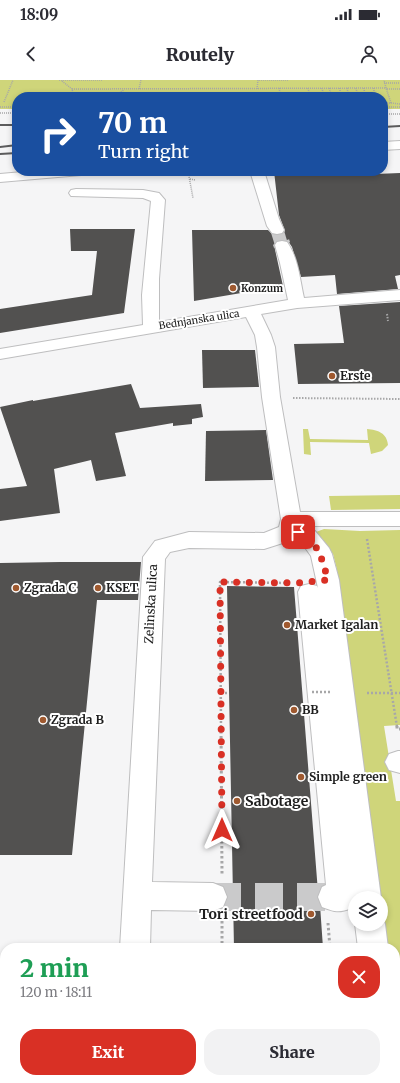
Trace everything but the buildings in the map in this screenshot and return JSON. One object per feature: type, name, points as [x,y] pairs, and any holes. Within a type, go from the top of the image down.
[{"type":"street","points":[[388,146],[400,145]]},
{"type":"street","points":[[0,178],[23,176]]},
{"type":"street","points":[[258,176],[267,200],[270,219],[277,230]]},
{"type":"street","points":[[76,193],[143,194],[154,196],[158,200],[150,317],[151,327]]},
{"type":"street","points":[[282,246],[284,263],[297,303]]},
{"type":"street","name":"Bednjanska ulica","points":[[0,354],[297,303],[400,295]]},
{"type":"street","points":[[251,311],[263,334],[277,397],[290,525]]},
{"type":"street","points":[[290,525],[364,519],[400,519]]},
{"type":"street","points":[[290,525],[308,536],[321,554],[319,586],[342,898],[332,898]]},
{"type":"street","name":"Zelinska ulica","points":[[135,943],[154,557],[163,546],[189,540],[264,541],[279,537],[290,525]]},
{"type":"street","points":[[319,586],[366,891]]},
{"type":"street","points":[[137,896],[219,897]]},
{"type":"street","points":[[371,931],[373,943]]},
{"type":"path","points":[[4,102],[13,80]]},
{"type":"path","points":[[59,80],[103,80]]},
{"type":"path","points":[[59,80],[72,89],[400,89]]},
{"type":"path","points":[[140,89],[141,80]]},
{"type":"path","points":[[258,89],[258,80],[289,80]]},
{"type":"path","points":[[384,80],[387,92]]},
{"type":"path","points":[[384,83],[400,83]]},
{"type":"path","points":[[279,88],[280,92]]},
{"type":"path","points":[[308,88],[309,92]]},
{"type":"path","points":[[322,88],[323,92]]},
{"type":"path","points":[[330,88],[331,92]]},
{"type":"path","points":[[347,88],[348,92]]},
{"type":"path","points":[[356,88],[357,92]]},
{"type":"path","points":[[119,92],[128,89]]},
{"type":"path","points":[[388,95],[391,103],[400,104]]},
{"type":"path","points":[[0,107],[12,107]]},
{"type":"path","points":[[388,107],[400,107]]},
{"type":"path","points":[[0,113],[12,113]]},
{"type":"path","points":[[388,114],[400,114]]},
{"type":"path","points":[[189,176],[193,198]]},
{"type":"path","points":[[190,179],[195,180]]},
{"type":"path","points":[[277,397],[400,399]]},
{"type":"path","points":[[364,519],[391,694],[397,728],[400,728]]},
{"type":"path","points":[[222,943],[219,897],[221,693],[220,582],[297,583],[319,586]]},
{"type":"path","points":[[312,692],[400,693]]},
{"type":"path","points":[[221,693],[229,693]]},
{"type":"green space","points":[[0,80],[400,80],[400,109],[388,109],[388,92],[12,92],[12,109],[0,109]]},
{"type":"green space","points":[[303,429],[308,429],[310,439],[368,440],[367,429],[371,429],[384,435],[388,445],[382,451],[371,454],[369,443],[310,442],[311,455],[304,454]]},
{"type":"green space","points":[[400,495],[400,509],[331,510],[329,496]]},
{"type":"green space","points":[[324,529],[360,531],[400,530],[400,725],[384,726],[396,801],[400,801],[400,943],[386,943],[385,931],[388,931],[388,891],[379,891],[337,570],[333,554],[316,532]]},
{"type":"tunnel","points":[[277,230],[281,243]]},
{"type":"tunnel","points":[[213,897],[332,897]]},
{"type":"railway","points":[[0,125],[12,125]]},
{"type":"railway","points":[[388,127],[400,126]]},
{"type":"railway","points":[[0,147],[12,146]]},
{"type":"railway","points":[[0,154],[12,153]]},
{"type":"place","name":"Konzum","points":[[233,288]]},
{"type":"place","name":"Erste","points":[[332,376]]},
{"type":"place","name":"Zgrada C","points":[[16,588]]},
{"type":"place","name":"KSET","points":[[98,588]]},
{"type":"place","name":"Market Igalan","points":[[287,625]]},
{"type":"place","name":"BB","points":[[294,710]]},
{"type":"place","name":"Zgrada B","points":[[43,720]]},
{"type":"place","name":"Simple green","points":[[301,777]]},
{"type":"place","name":"Sabotage","points":[[237,801]]},
{"type":"place","name":"Tori streetfood","points":[[311,914]]},
{"type":"route","points":[[222,830],[220,582],[297,583],[328,580],[321,554],[308,536],[298,532]]}]
